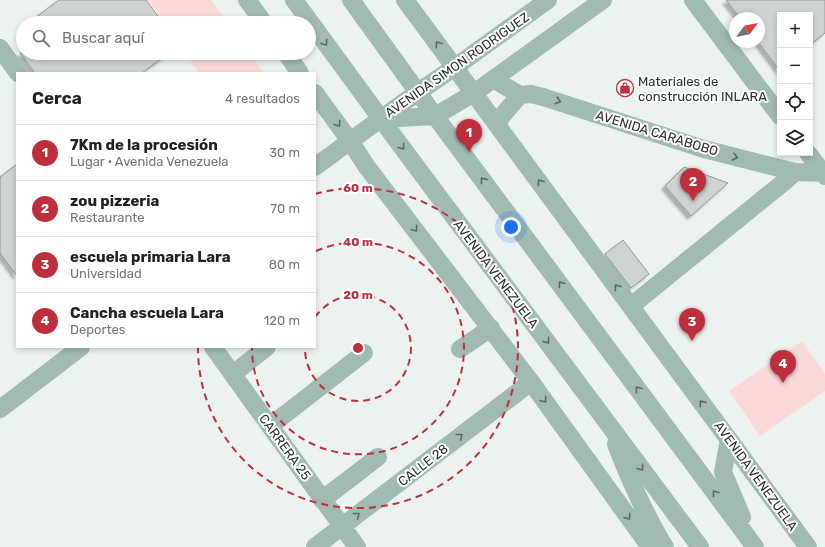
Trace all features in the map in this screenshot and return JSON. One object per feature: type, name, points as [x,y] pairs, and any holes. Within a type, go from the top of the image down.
[{"type":"street","points":[[247,0],[259,16]]},
{"type":"street","name":"AVENIDA VENEZUELA","points":[[294,0],[306,16]]},
{"type":"street","points":[[351,0],[435,116],[755,547]]},
{"type":"street","name":"AVENIDA VENEZUELA","points":[[405,0],[808,547]]},
{"type":"street","name":"AVENIDA SIMON RODRIGUEZ","points":[[381,119],[548,0]]},
{"type":"street","name":"AVENIDA SIMON RODRIGUEZ","points":[[381,119],[435,116],[474,93],[603,0]]},
{"type":"street","points":[[693,0],[777,112]]},
{"type":"street","name":"AVENIDA VENEZUELA","points":[[316,30],[700,547]]},
{"type":"street","points":[[0,48],[17,72]]},
{"type":"street","points":[[291,60],[299,72]]},
{"type":"street","name":"AVENIDA CARABOBO","points":[[493,79],[520,95],[531,94],[543,97],[704,149],[795,172],[824,174]]},
{"type":"street","points":[[316,94],[367,167],[531,382],[650,547]]},
{"type":"street","points":[[496,123],[520,95]]},
{"type":"street","points":[[316,167],[381,119]]},
{"type":"street","points":[[815,154],[824,174]]},
{"type":"street","points":[[631,306],[795,172]]},
{"type":"street","points":[[460,349],[491,328]]},
{"type":"street","points":[[0,409],[80,348]]},
{"type":"street","name":"CARRERA 25","points":[[214,348],[357,547]]},
{"type":"street","points":[[233,374],[266,348]]},
{"type":"street","points":[[270,426],[364,352]]},
{"type":"street","name":"CALLE 28","points":[[315,547],[531,382]]},
{"type":"street","points":[[610,426],[622,460],[658,537],[665,547]]},
{"type":"street","points":[[729,439],[723,472],[741,516],[763,547]]},
{"type":"street","points":[[322,500],[378,457]]},
{"type":"shaded area","points":[[148,0],[211,0],[223,16],[159,16]]},
{"type":"shaded area","points":[[190,60],[255,60],[263,72],[198,72]]},
{"type":"shaded area","points":[[802,341],[825,374],[825,391],[760,436],[729,391]]},
{"type":"building","points":[[59,0],[146,0],[158,16],[37,16]]},
{"type":"building","points":[[726,0],[825,0],[825,33],[813,43],[813,12],[777,12],[777,67],[763,48],[765,48],[765,12],[735,12]]},
{"type":"building","points":[[25,60],[160,60],[143,72],[34,72]]},
{"type":"building","points":[[16,165],[16,275],[0,253],[0,177]]},
{"type":"building","points":[[684,167],[728,183],[691,216],[665,186]]},
{"type":"building","points":[[623,240],[649,274],[631,288],[605,254]]},
{"type":"place","name":"Materiales de construcción INLARA","points":[[625,88]]},
{"type":"place","name":"7Km de la procesión","points":[[469,152]]},
{"type":"place","name":"zou pizzeria","points":[[693,201]]},
{"type":"place","name":"escuela primaria Lara","points":[[692,341]]},
{"type":"place","name":"Cancha escuela Lara","points":[[783,383]]}]
